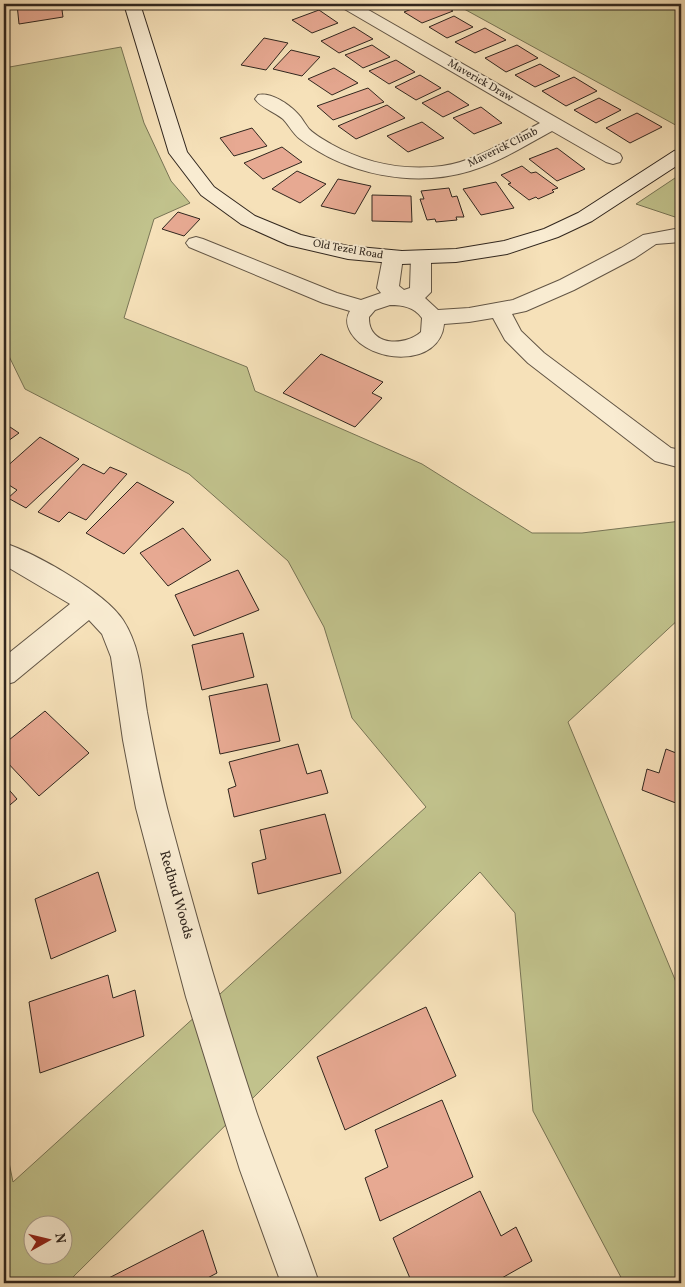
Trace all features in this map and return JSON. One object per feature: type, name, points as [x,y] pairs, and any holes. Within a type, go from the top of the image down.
[{"type":"street","name":"Old Tezel Road","points":[[132,4],[178,153],[196,181],[209,194],[243,217],[287,236],[338,250],[393,257],[422,258],[477,253],[503,248],[551,234],[590,213],[681,155]]},
{"type":"street","name":"Maverick Draw","points":[[347,4],[613,158]]},
{"type":"street","name":"Maverick Climb","points":[[264,98],[290,116],[305,135],[330,151],[380,168],[407,172],[434,172],[463,167],[487,157],[553,123]]},
{"type":"street","points":[[432,317],[469,315],[518,306],[567,285],[628,253],[650,239],[675,235],[681,236]]},
{"type":"street","points":[[196,243],[330,298],[364,308]]},
{"type":"street","points":[[393,257],[388,288],[400,298],[413,300],[423,306],[432,317],[434,330],[420,345],[408,349],[394,350],[376,345],[362,336],[357,320],[364,308],[376,300],[400,298],[420,292],[422,258]]},
{"type":"street","points":[[499,309],[512,335],[536,358],[664,455],[681,459]]},
{"type":"street","name":"Redbud Woods","points":[[4,553],[89,604],[112,626],[126,658],[132,712],[155,820],[203,994],[266,1197],[300,1283]]},
{"type":"street","points":[[4,673],[89,604]]},
{"type":"green space","points":[[455,4],[671,4],[681,9],[681,128]]},
{"type":"green space","points":[[121,47],[144,123],[171,181],[190,203],[154,219],[124,318],[247,367],[255,391],[422,464],[532,533],[582,533],[681,521],[681,617],[568,722],[681,994],[681,1283],[624,1283],[533,1111],[515,913],[480,872],[67,1283],[4,1283],[4,1138],[13,1182],[426,807],[352,718],[324,627],[288,561],[189,474],[25,389],[4,346],[4,68]]},
{"type":"green space","points":[[681,174],[681,219],[636,204]]},
{"type":"building","points":[[17,4],[65,4],[66,9],[62,10],[63,17],[19,24]]},
{"type":"building","points":[[425,4],[441,4],[453,11],[422,23],[404,12]]},
{"type":"building","points":[[319,10],[338,23],[312,33],[292,20]]},
{"type":"building","points":[[454,16],[473,27],[447,38],[429,27]]},
{"type":"building","points":[[354,27],[373,39],[339,53],[321,41]]},
{"type":"building","points":[[485,28],[506,40],[475,53],[455,42]]},
{"type":"building","points":[[264,38],[288,43],[266,70],[241,65]]},
{"type":"building","points":[[372,45],[390,57],[363,68],[345,55]]},
{"type":"building","points":[[517,45],[538,58],[506,72],[485,58]]},
{"type":"building","points":[[291,50],[320,57],[302,76],[273,69]]},
{"type":"building","points":[[396,60],[415,72],[389,84],[369,71]]},
{"type":"building","points":[[540,64],[560,76],[535,87],[515,75]]},
{"type":"building","points":[[334,68],[358,83],[332,95],[308,79]]},
{"type":"building","points":[[420,75],[441,88],[416,100],[395,87]]},
{"type":"building","points":[[574,77],[597,91],[566,106],[542,91]]},
{"type":"building","points":[[368,88],[384,102],[333,120],[317,106]]},
{"type":"building","points":[[448,91],[469,105],[443,117],[422,103]]},
{"type":"building","points":[[599,98],[621,110],[596,123],[574,110]]},
{"type":"building","points":[[387,105],[405,118],[356,139],[338,126]]},
{"type":"building","points":[[481,107],[502,123],[474,134],[453,118]]},
{"type":"building","points":[[637,113],[662,127],[630,143],[606,128]]},
{"type":"building","points":[[422,122],[444,138],[408,152],[387,136]]},
{"type":"building","points":[[252,128],[267,146],[234,156],[220,138]]},
{"type":"building","points":[[282,147],[302,162],[263,179],[244,163]]},
{"type":"building","points":[[557,148],[585,169],[557,181],[529,159]]},
{"type":"building","points":[[522,166],[531,173],[536,172],[558,188],[552,190],[554,192],[538,199],[536,197],[529,200],[508,184],[511,183],[501,175]]},
{"type":"building","points":[[297,171],[326,184],[300,203],[272,189]]},
{"type":"building","points":[[338,179],[371,186],[355,214],[321,206]]},
{"type":"building","points":[[496,182],[514,208],[481,215],[463,189]]},
{"type":"building","points":[[449,188],[452,197],[457,196],[464,217],[456,217],[457,220],[436,222],[435,219],[427,220],[420,199],[424,199],[421,191]]},
{"type":"building","points":[[372,195],[411,196],[412,222],[372,221]]},
{"type":"building","points":[[178,212],[200,219],[184,236],[162,229]]},
{"type":"building","points":[[321,354],[383,382],[372,393],[382,398],[355,427],[283,393]]},
{"type":"building","points":[[4,423],[19,433],[4,444]]},
{"type":"building","points":[[40,437],[79,459],[26,508],[8,498],[17,490],[4,482],[4,469]]},
{"type":"building","points":[[83,464],[104,474],[110,467],[127,474],[86,520],[69,512],[59,522],[38,512]]},
{"type":"building","points":[[137,482],[174,502],[124,554],[86,533]]},
{"type":"building","points":[[183,528],[211,560],[168,586],[140,553]]},
{"type":"building","points":[[238,570],[259,610],[194,636],[175,595]]},
{"type":"building","points":[[243,633],[254,677],[202,690],[192,645]]},
{"type":"building","points":[[267,684],[280,741],[220,754],[209,696]]},
{"type":"building","points":[[45,711],[89,753],[39,796],[4,759],[4,744]]},
{"type":"building","points":[[298,744],[307,774],[321,770],[328,793],[234,817],[228,789],[236,786],[229,762]]},
{"type":"building","points":[[666,749],[681,755],[681,805],[642,790],[647,769],[659,773]]},
{"type":"building","points":[[4,784],[17,799],[4,810]]},
{"type":"building","points":[[325,814],[341,873],[258,894],[252,863],[266,859],[260,830]]},
{"type":"building","points":[[98,872],[116,931],[51,959],[35,899]]},
{"type":"building","points":[[108,975],[113,998],[135,990],[144,1036],[40,1073],[29,1002]]},
{"type":"building","points":[[426,1007],[456,1076],[345,1130],[317,1057]]},
{"type":"building","points":[[442,1100],[473,1177],[380,1221],[365,1178],[388,1167],[375,1130]]},
{"type":"building","points":[[480,1191],[501,1236],[516,1227],[532,1261],[493,1283],[412,1283],[393,1238]]},
{"type":"building","points":[[203,1230],[217,1273],[198,1283],[99,1283]]}]
